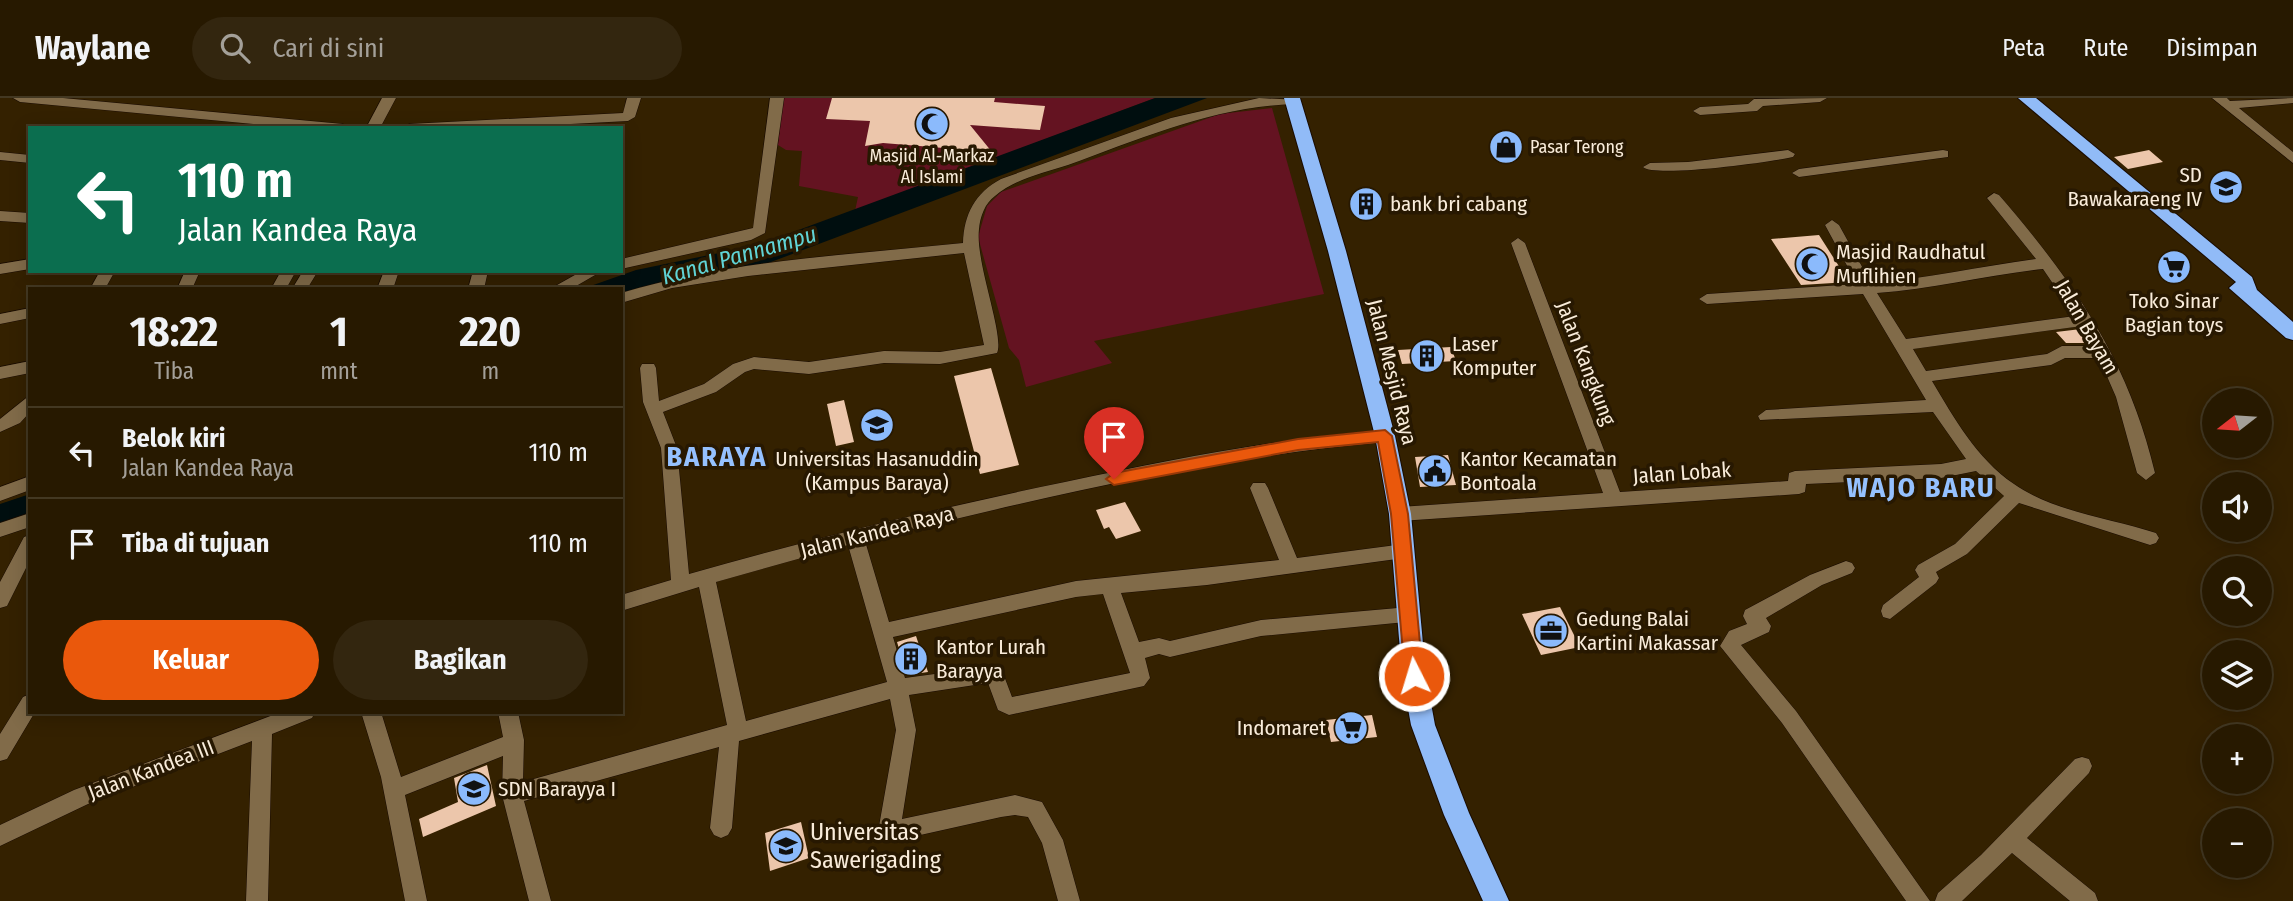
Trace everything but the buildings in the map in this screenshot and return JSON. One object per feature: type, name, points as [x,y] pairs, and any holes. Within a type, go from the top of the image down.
[{"type":"highway","points":[[2026,98],[2088,152],[2093,166],[2106,178],[2233,286],[2249,293],[2293,333]]},
{"type":"highway","name":"Jalan Mesjid Raya","points":[[1293,99],[1337,251],[1385,436],[1404,551],[1414,676],[1423,725],[1457,815],[1496,901]]},
{"type":"street","points":[[20,98],[54,99],[292,126]]},
{"type":"street","points":[[374,126],[389,98]]},
{"type":"street","points":[[450,126],[628,117],[634,98]]},
{"type":"street","points":[[623,264],[760,230],[778,98]]},
{"type":"street","points":[[1700,111],[1820,98]]},
{"type":"street","points":[[654,409],[710,388],[747,364],[773,362],[795,369],[884,357],[940,358],[991,349],[992,340],[968,237],[977,210],[987,194],[1011,181],[1098,148],[1222,109],[1264,100],[1293,99]]},
{"type":"street","points":[[2223,102],[2293,99]]},
{"type":"street","points":[[2223,102],[2293,159]]},
{"type":"street","points":[[1650,167],[1688,166],[1788,154]]},
{"type":"street","points":[[1799,173],[1943,154]]},
{"type":"street","points":[[0,156],[28,159]]},
{"type":"street","name":"Jalan Bayam","points":[[1994,198],[2049,263],[2104,352],[2127,401],[2146,473]]},
{"type":"street","points":[[0,216],[28,218]]},
{"type":"street","points":[[1832,225],[1940,405],[1996,480],[2017,494],[2150,538]]},
{"type":"street","name":"Jalan Kangkung","points":[[1518,243],[1614,500]]},
{"type":"street","points":[[623,297],[671,283],[748,271],[970,247]]},
{"type":"street","points":[[1707,299],[1915,285],[1996,269],[2049,263]]},
{"type":"street","points":[[0,269],[28,264]]},
{"type":"street","points":[[561,287],[591,273]]},
{"type":"street","points":[[0,318],[28,313]]},
{"type":"street","points":[[1902,345],[2085,320]]},
{"type":"street","points":[[1922,377],[2052,359],[2062,352],[2104,352]]},
{"type":"street","points":[[0,373],[28,367]]},
{"type":"street","points":[[648,368],[654,409],[669,448],[681,584]]},
{"type":"street","points":[[0,426],[14,419],[28,403]]},
{"type":"street","points":[[1766,416],[1940,405]]},
{"type":"street","name":"Jalan Kandea Raya","points":[[623,602],[706,576],[981,506],[1232,456],[1331,440],[1385,436]]},
{"type":"street","name":"Jalan Lobak","points":[[1399,514],[1614,500],[1941,471],[1981,463]]},
{"type":"street","points":[[0,494],[28,484]]},
{"type":"street","points":[[1259,488],[1291,566]]},
{"type":"street","points":[[1890,611],[1930,578],[1924,570],[1961,550],[2017,494]]},
{"type":"street","points":[[0,530],[28,521]]},
{"type":"street","points":[[855,537],[898,688],[906,742],[889,832],[1016,805],[1035,809],[1052,840],[1069,901]]},
{"type":"street","points":[[0,600],[28,546]]},
{"type":"street","points":[[881,632],[1055,594],[1404,551]]},
{"type":"street","points":[[1846,568],[1816,580],[1752,616],[1762,626],[1736,637],[1730,646],[1789,717],[1919,901]]},
{"type":"street","points":[[706,576],[734,732],[720,828]]},
{"type":"street","points":[[512,795],[898,688],[994,674],[1005,705],[1022,704],[1137,680],[1140,672],[1109,586]]},
{"type":"street","points":[[1133,652],[1159,646],[1170,649],[1261,628],[1409,615]]},
{"type":"street","points":[[0,752],[28,706]]},
{"type":"street","name":"Jalan Kandea III","points":[[0,836],[81,797],[299,714]]},
{"type":"street","points":[[372,714],[394,790],[416,901]]},
{"type":"street","points":[[508,714],[514,742],[512,795],[540,901]]},
{"type":"street","points":[[257,901],[262,727]]},
{"type":"street","points":[[394,790],[514,742]]},
{"type":"street","points":[[1946,901],[2012,839],[2082,765]]},
{"type":"street","points":[[2012,839],[2087,901]]},
{"type":"shaded area","points":[[783,98],[1155,98],[855,211],[858,197],[799,186],[802,151],[786,150],[778,145]]},
{"type":"shaded area","points":[[1272,108],[1324,294],[1094,341],[1112,363],[1026,387],[1019,360],[1009,348],[978,237],[987,206],[1001,192],[1220,114]]},
{"type":"water","name":"Kanal Pannampu","points":[[1155,98],[1207,98],[763,265],[623,296],[623,287],[588,287],[636,270],[758,245]]},
{"type":"water","points":[[28,495],[28,518],[0,527],[0,504]]},
{"type":"place","name":"Masjid Al-Markaz Al Islami","points":[[932,124]]},
{"type":"place","name":"Pasar Terong","points":[[1506,147]]},
{"type":"place","name":"SD Bawakaraeng IV","points":[[2226,187]]},
{"type":"place","name":"bank bri cabang","points":[[1366,204]]},
{"type":"place","name":"Masjid Raudhatul Muflihien","points":[[1812,264]]},
{"type":"place","name":"Toko Sinar Bagian toys","points":[[2174,267]]},
{"type":"place","name":"Laser Komputer","points":[[1427,356]]},
{"type":"place","name":"Universitas Hasanuddin (Kampus Baraya)","points":[[877,425]]},
{"type":"place","name":"Kantor Kecamatan Bontoala","points":[[1435,471]]},
{"type":"place","name":"Gedung Balai Kartini Makassar","points":[[1551,631]]},
{"type":"place","name":"Kantor Lurah Barayya","points":[[911,659]]},
{"type":"place","name":"Indomaret","points":[[1351,728]]},
{"type":"place","name":"SDN Barayya I","points":[[474,789]]},
{"type":"place","name":"Universitas Sawerigading","points":[[786,846]]},
{"type":"district","name":"BARAYA","points":[[717,456]]},
{"type":"district","name":"WAJO BARU","points":[[1921,487]]},
{"type":"route","points":[[1114,479],[1298,444],[1385,436],[1404,551],[1414,676]]}]
